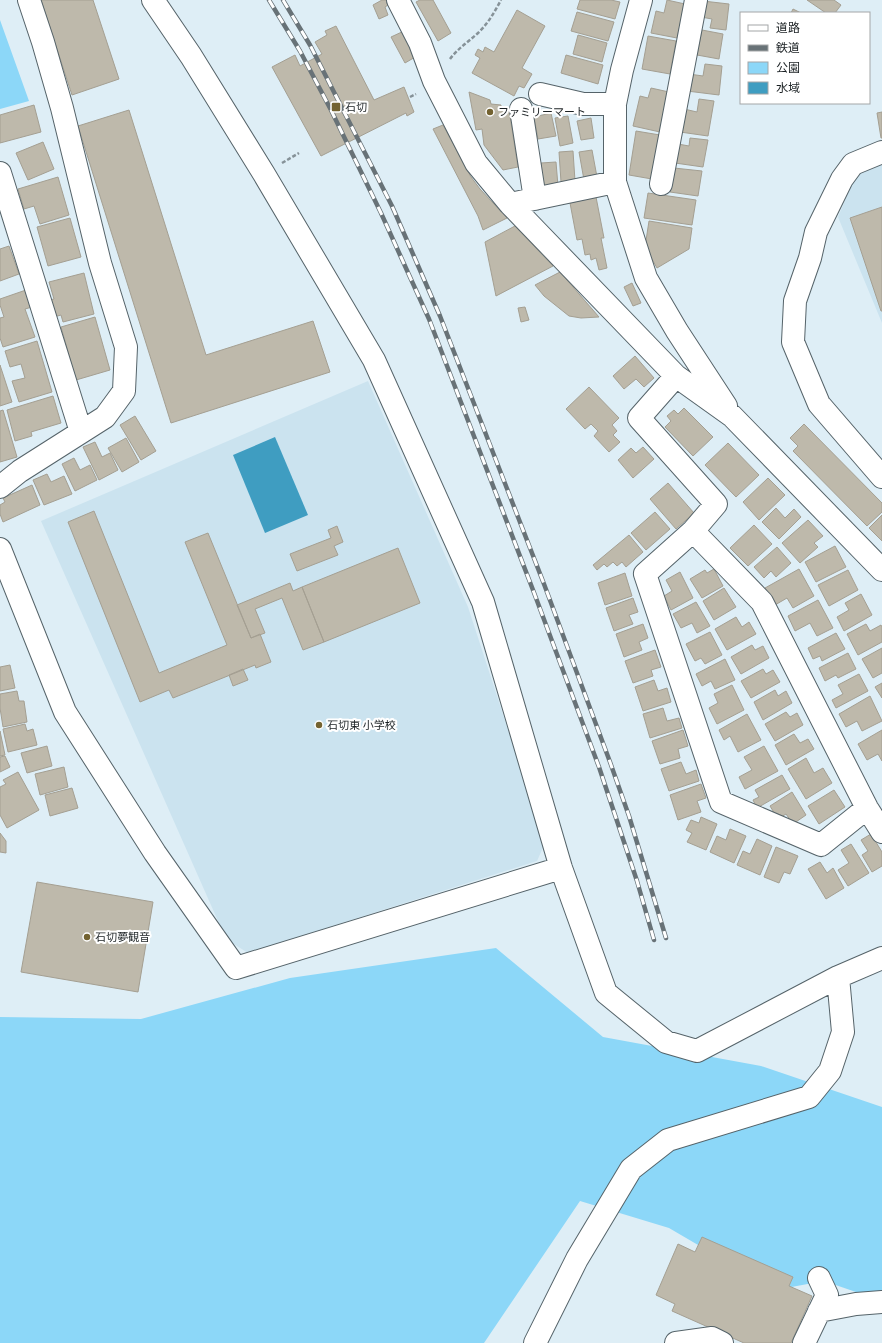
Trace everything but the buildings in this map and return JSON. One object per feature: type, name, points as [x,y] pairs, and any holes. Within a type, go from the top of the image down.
[{"type":"street","points":[[0,486],[20,471],[105,417],[124,391],[126,347],[100,263],[62,108],[29,0]]},
{"type":"street","points":[[153,0],[191,56],[264,174],[374,360],[483,602],[561,868],[606,993],[666,1042],[697,1051],[838,977],[882,958]]},
{"type":"street","points":[[398,0],[420,43],[434,81],[476,163],[510,204],[676,376],[732,416],[875,563],[882,585]]},
{"type":"street","points":[[641,0],[622,70],[615,104],[615,182],[646,278],[677,331],[732,416]]},
{"type":"street","points":[[661,184],[696,0]]},
{"type":"street","points":[[540,94],[583,104],[615,104]]},
{"type":"street","points":[[521,109],[535,199]]},
{"type":"street","points":[[882,152],[853,164],[842,180],[816,232],[810,258],[795,301],[793,342],[819,404],[882,477]]},
{"type":"street","points":[[0,173],[81,432]]},
{"type":"street","points":[[510,204],[615,182]]},
{"type":"street","points":[[676,376],[639,418],[716,504],[693,531],[645,574],[721,802],[821,845],[867,808]]},
{"type":"street","points":[[693,531],[762,602],[867,808],[882,832]]},
{"type":"street","points":[[0,549],[65,712],[155,853],[236,968],[561,868]]},
{"type":"street","points":[[536,1343],[577,1259],[631,1168],[668,1140],[809,1097],[830,1071],[843,1032],[838,977]]},
{"type":"street","points":[[804,1343],[828,1295],[819,1278]]},
{"type":"street","points":[[819,1311],[856,1304],[882,1302]]},
{"type":"street","points":[[676,1343],[712,1338],[722,1343]]},
{"type":"path","points":[[454,54],[490,20],[501,0]]},
{"type":"shaded area","points":[[882,161],[882,323],[838,217],[854,179],[871,164]]},
{"type":"shaded area","name":"石切東 小学校","points":[[368,381],[468,607],[545,843],[537,861],[248,953],[226,939],[41,521]]},
{"type":"green space","points":[[0,20],[29,101],[0,109]]},
{"type":"green space","points":[[496,948],[603,1037],[761,1066],[882,1107],[882,1301],[824,1281],[775,1290],[669,1228],[580,1201],[484,1343],[0,1343],[0,1017],[141,1019],[290,978]]},
{"type":"water","points":[[275,437],[308,515],[265,533],[233,455]]},
{"type":"railway","points":[[269,0],[300,51],[331,110],[381,213],[429,319],[599,767],[637,881],[654,940]]},
{"type":"railway","points":[[283,0],[310,45],[392,206],[440,316],[544,584],[610,762],[629,816],[666,938]]},
{"type":"place","name":"石切","points":[[336,107]]},
{"type":"place","name":"ファミリーマート","points":[[490,112]]},
{"type":"place","name":"石切東 小学校","points":[[319,725]]},
{"type":"place","name":"石切夢観音","points":[[87,937]]}]
